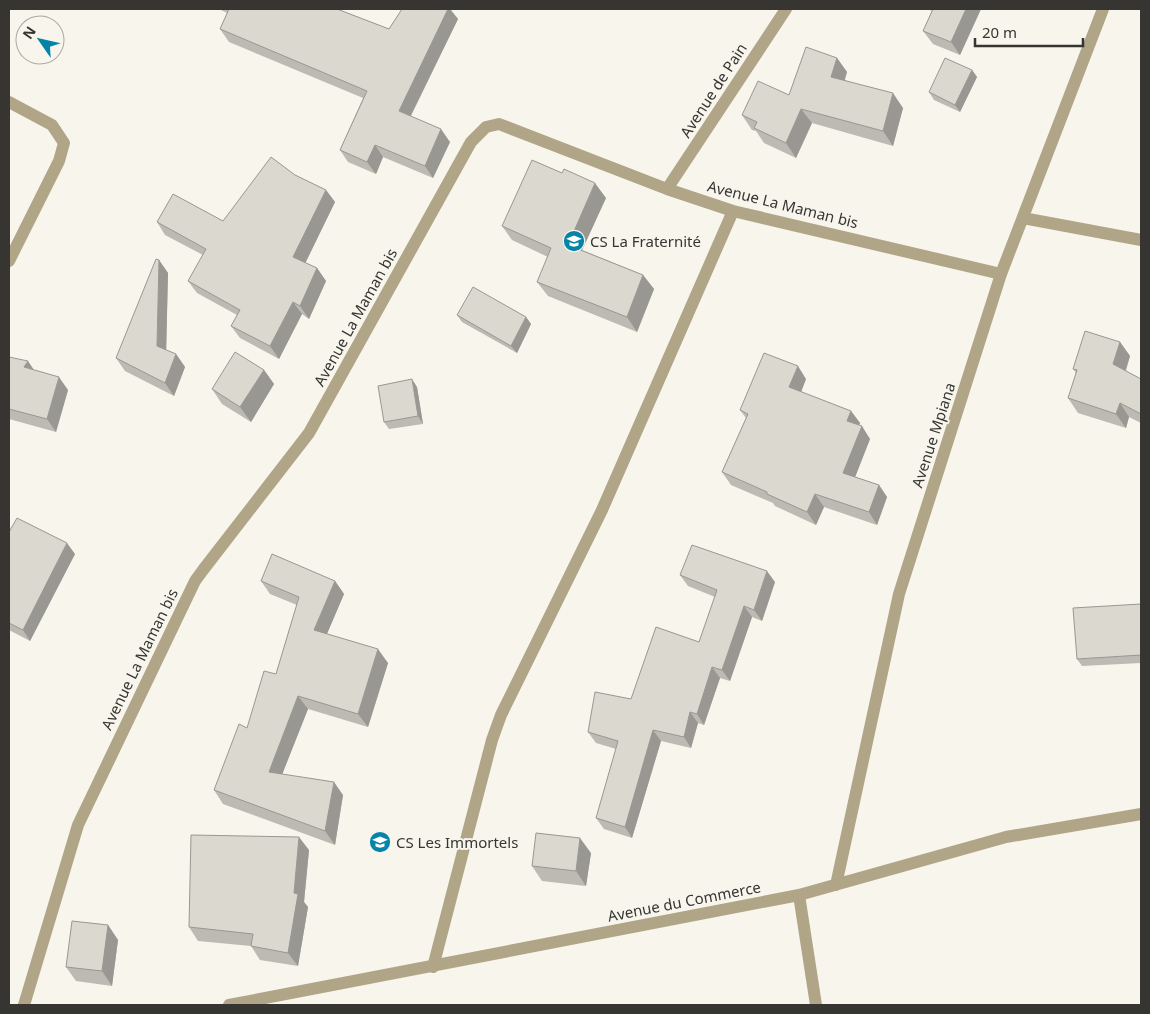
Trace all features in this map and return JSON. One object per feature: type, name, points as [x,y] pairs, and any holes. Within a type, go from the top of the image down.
[{"type":"street","name":"Avenue de Pain","points":[[667,189],[786,9]]},
{"type":"street","name":"Avenue Mpiana","points":[[836,885],[899,594],[1001,274],[1103,9]]},
{"type":"street","points":[[9,102],[52,125],[64,143],[59,161],[9,261]]},
{"type":"street","name":"Avenue La Maman bis","points":[[24,1005],[78,825],[195,581],[309,433],[472,142],[486,127],[500,124],[667,189],[733,211],[1001,274]]},
{"type":"street","points":[[433,967],[492,740],[501,715],[602,510],[733,211]]},
{"type":"street","points":[[1023,218],[1141,240]]},
{"type":"street","name":"Avenue du Commerce","points":[[229,1005],[799,895],[1006,837],[1141,814]]},
{"type":"street","points":[[799,895],[816,1005]]},
{"type":"building","points":[[229,9],[337,9],[389,29],[402,9],[448,9],[399,111],[441,129],[425,166],[375,145],[367,162],[340,150],[367,91],[220,29]]},
{"type":"building","points":[[933,9],[966,9],[951,42],[923,31]]},
{"type":"building","points":[[806,47],[837,58],[831,77],[893,93],[883,131],[801,109],[786,143],[754,128],[757,122],[742,115],[758,81],[789,95]]},
{"type":"building","points":[[945,58],[972,70],[955,105],[929,92]]},
{"type":"building","points":[[271,157],[295,175],[326,190],[293,257],[317,268],[300,306],[293,302],[270,346],[231,326],[240,310],[188,281],[206,249],[157,222],[173,194],[223,221]]},
{"type":"building","points":[[532,160],[562,173],[564,169],[595,183],[568,245],[643,275],[627,317],[537,282],[551,248],[502,226]]},
{"type":"building","points":[[156,259],[159,260],[157,346],[176,354],[165,383],[116,358]]},
{"type":"building","points":[[473,287],[526,317],[511,346],[457,315]]},
{"type":"building","points":[[1085,331],[1120,342],[1113,364],[1141,379],[1141,414],[1120,403],[1116,414],[1068,398],[1077,370],[1073,369]]},
{"type":"building","points":[[235,352],[264,370],[240,407],[212,389]]},
{"type":"building","points":[[764,353],[798,366],[789,387],[851,411],[847,421],[862,426],[843,473],[879,485],[869,512],[815,494],[807,512],[722,472],[748,414],[740,410]]},
{"type":"building","points":[[9,357],[28,361],[24,367],[59,377],[47,419],[9,409]]},
{"type":"building","points":[[412,379],[418,416],[384,422],[378,386]]},
{"type":"building","points":[[17,518],[67,543],[23,630],[9,623],[9,532]]},
{"type":"building","points":[[692,545],[767,571],[754,610],[744,606],[722,670],[712,667],[697,714],[690,712],[684,737],[653,730],[625,827],[596,818],[618,741],[588,732],[595,692],[631,699],[656,627],[699,642],[717,590],[680,575]]},
{"type":"building","points":[[272,554],[335,581],[314,630],[378,649],[358,714],[298,696],[269,772],[334,782],[325,831],[214,790],[239,724],[247,728],[264,671],[276,674],[299,597],[261,581]]},
{"type":"building","points":[[1141,604],[1141,655],[1077,659],[1073,608]]},
{"type":"building","points":[[536,833],[580,838],[576,871],[532,866]]},
{"type":"building","points":[[191,835],[299,837],[294,893],[298,894],[288,953],[251,946],[253,934],[189,927]]},
{"type":"building","points":[[72,921],[108,925],[102,971],[66,967]]},
{"type":"place","name":"CS La Fraternité","points":[[574,241]]},
{"type":"place","name":"CS Les Immortels","points":[[380,842]]}]
